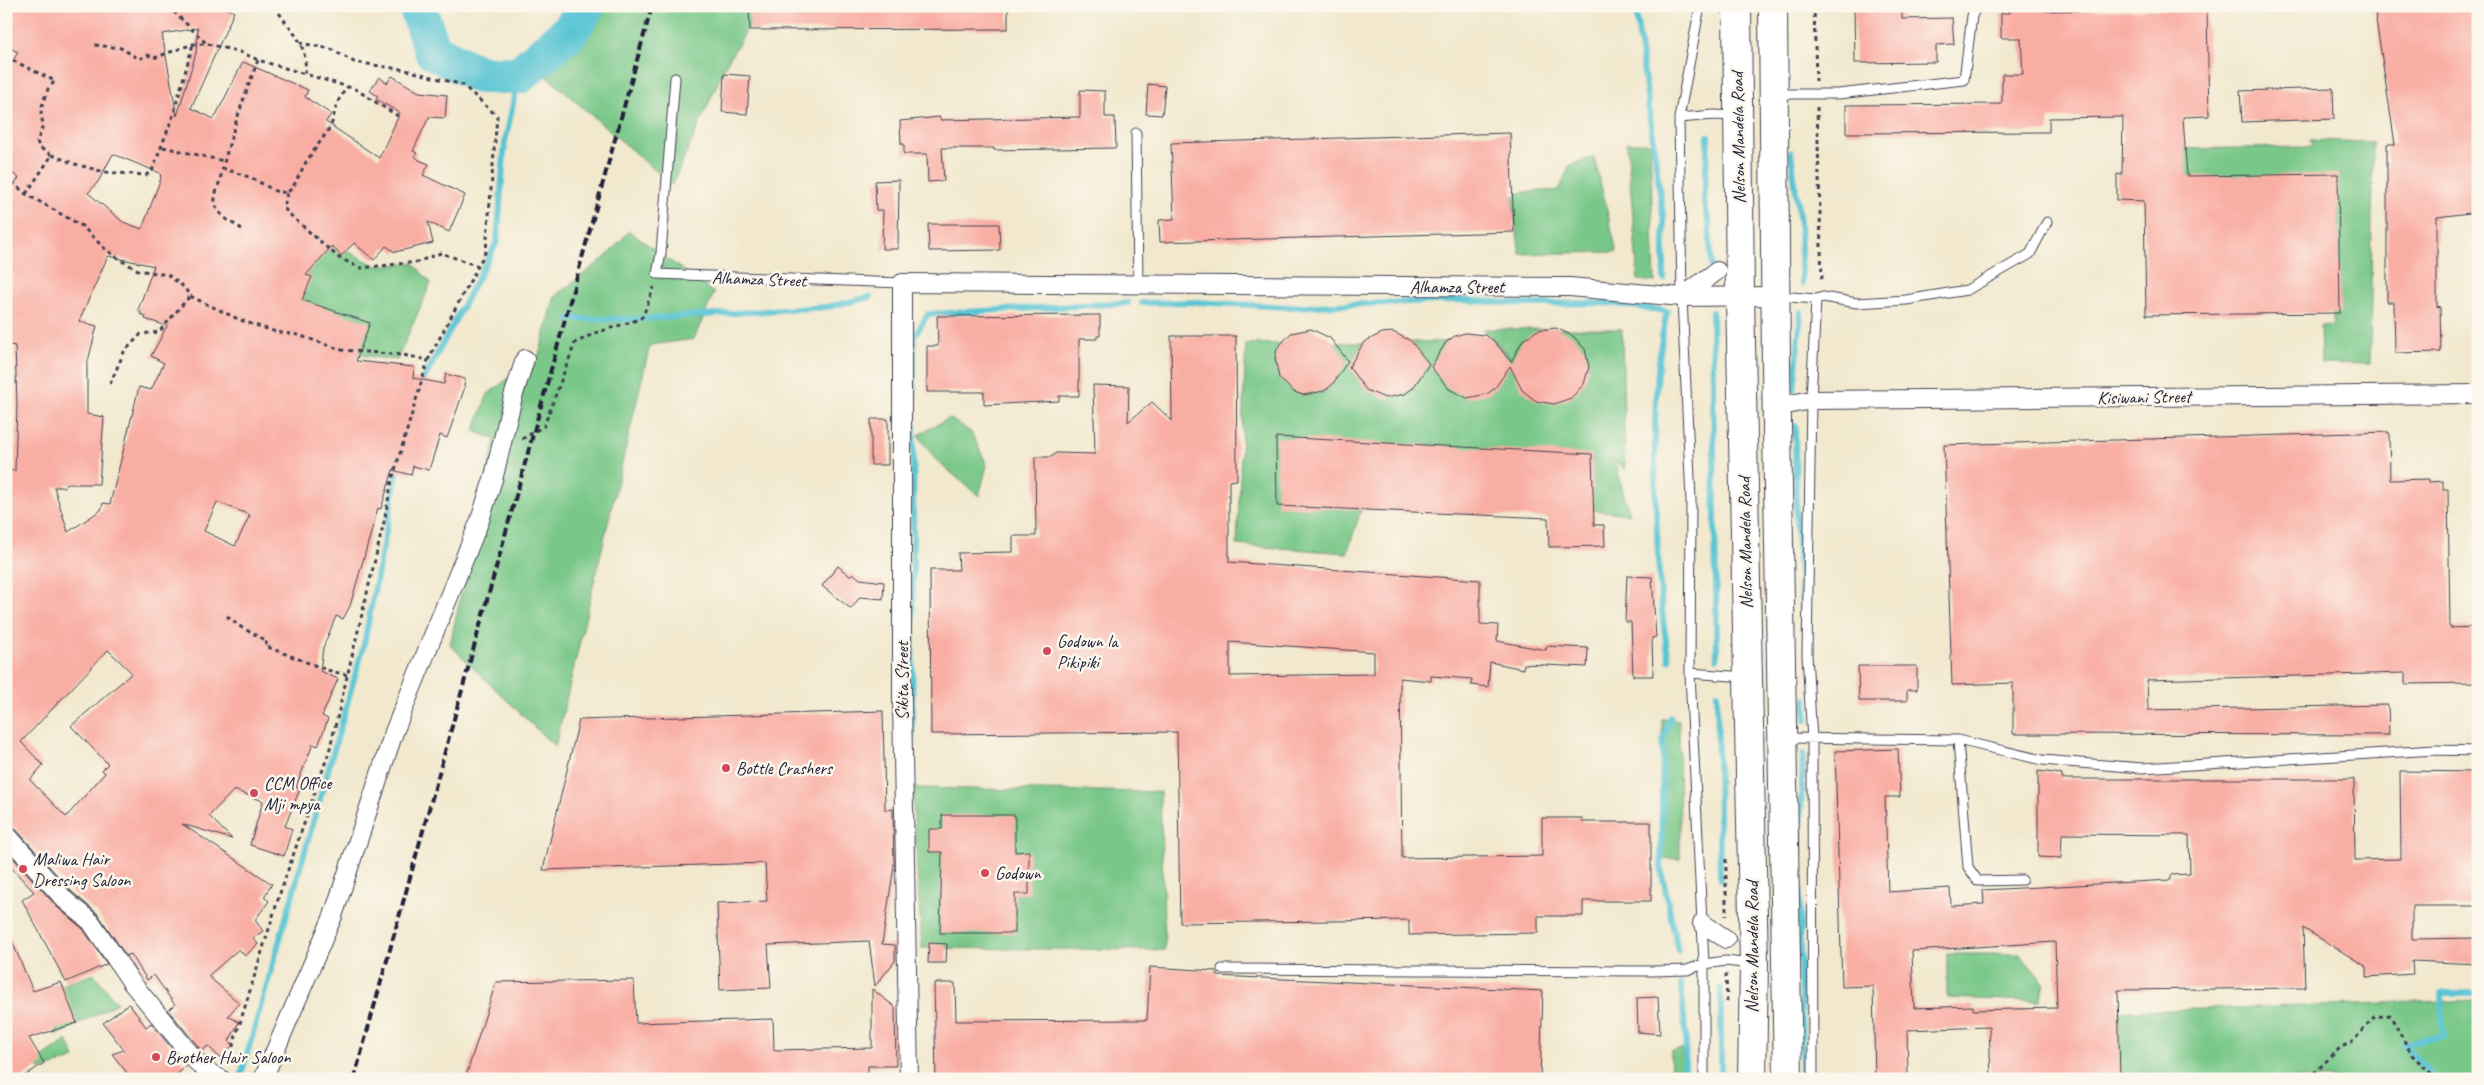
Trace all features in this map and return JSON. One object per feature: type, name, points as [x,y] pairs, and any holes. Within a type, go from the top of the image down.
[{"type":"main road","name":"Nelson Mandela Road","points":[[1737,6],[1740,295],[1754,965],[1752,1079]]},
{"type":"main road","name":"Nelson Mandela Road","points":[[1774,6],[1776,94],[1776,407],[1783,738],[1796,1079]]},
{"type":"street","points":[[1682,298],[1716,271]]},
{"type":"street","name":"Alhamza Street","points":[[902,283],[1570,287],[1682,298],[1740,295],[1775,296]]},
{"type":"street","name":"Sikita Street","points":[[902,283],[902,702],[910,1079]]},
{"type":"street","points":[[263,1079],[333,916],[394,732],[480,520],[494,476],[513,396],[525,360]]},
{"type":"street","name":"Kisiwani Street","points":[[1811,400],[2478,394]]},
{"type":"street","points":[[1776,407],[1811,400]]},
{"type":"street","points":[[6,834],[65,900],[91,922],[132,983],[196,1061],[208,1072],[222,1079]]},
{"type":"street","points":[[1702,923],[1726,939]]},
{"type":"lane","points":[[1700,6],[1679,118],[1682,298],[1691,502],[1690,673],[1704,964],[1704,1079]]},
{"type":"lane","points":[[1776,94],[1838,94],[1964,80],[1972,16],[1977,6]]},
{"type":"lane","points":[[657,274],[675,78]]},
{"type":"lane","points":[[1679,118],[1714,115],[1738,116]]},
{"type":"lane","points":[[1136,134],[1138,285]]},
{"type":"lane","points":[[1775,296],[1816,299],[1822,297],[1857,303],[1906,300],[1967,290],[2030,254],[2047,222]]},
{"type":"lane","name":"Alhamza Street","points":[[657,274],[902,283]]},
{"type":"lane","points":[[1796,1079],[1812,740],[1807,655],[1811,400],[1816,299]]},
{"type":"lane","points":[[1690,673],[1748,678]]},
{"type":"lane","points":[[1783,738],[1812,740],[1958,740],[2042,760],[2142,768],[2435,750],[2478,751]]},
{"type":"lane","points":[[1958,740],[1968,867],[1978,881],[2022,880]]},
{"type":"lane","points":[[1222,969],[1652,971],[1687,970],[1704,964],[1726,961],[1754,965]]},
{"type":"path","points":[[168,6],[208,44]]},
{"type":"path","points":[[276,6],[300,42],[307,58],[305,74]]},
{"type":"path","points":[[222,1079],[239,1030],[280,893],[329,752],[384,522],[392,480],[428,360],[486,252],[497,116],[463,85],[406,70],[354,62],[331,49],[300,42]]},
{"type":"path","points":[[6,57],[55,81],[48,90],[43,102],[41,113],[43,125],[37,142],[40,148],[75,164],[104,172],[146,175],[152,171],[163,147],[193,44]]},
{"type":"path","points":[[95,45],[120,48],[139,59],[148,56],[154,58],[193,44],[208,44],[240,52],[258,60],[356,89],[398,116]]},
{"type":"path","points":[[242,229],[226,219],[217,208],[214,200],[230,136],[258,60]]},
{"type":"path","points":[[347,87],[337,103],[331,126],[306,162],[293,188],[287,193],[284,208],[288,214],[339,258],[361,268],[417,262],[441,253],[478,266]]},
{"type":"path","points":[[163,147],[224,161]]},
{"type":"path","points":[[26,194],[52,155]]},
{"type":"path","points":[[222,168],[252,178],[275,192],[287,193]]},
{"type":"path","points":[[6,178],[26,194],[82,226],[104,248],[138,270],[168,275],[184,287],[190,296],[240,320],[276,332],[298,335],[342,350],[402,355],[428,360]]},
{"type":"path","points":[[518,443],[544,426],[575,343],[595,333],[640,319],[652,293],[657,274]]},
{"type":"path","points":[[110,384],[124,352],[141,334],[159,332],[190,296]]},
{"type":"path","points":[[227,616],[239,626],[267,641],[265,646],[327,670],[347,675]]},
{"type":"path","points":[[2308,1079],[2341,1047],[2351,1043],[2375,1017],[2390,1015],[2412,1055],[2437,1079]]},
{"type":"green space","points":[[582,6],[772,6],[758,12],[726,64],[672,185],[528,60]]},
{"type":"green space","points":[[2310,140],[2373,142],[2370,364],[2321,363],[2320,326],[2333,325],[2333,189],[2164,185],[2166,149],[2313,147]]},
{"type":"green space","points":[[1627,143],[1650,143],[1655,282],[1638,280]]},
{"type":"green space","points":[[1594,157],[1617,252],[1520,254],[1512,197],[1523,192],[1559,190],[1570,165]]},
{"type":"green space","points":[[629,231],[714,293],[694,339],[650,345],[555,747],[450,645],[495,439],[474,431],[488,394],[539,355],[555,296],[607,256]]},
{"type":"green space","points":[[311,233],[377,266],[413,263],[431,283],[397,360],[344,353],[285,307]]},
{"type":"green space","points":[[1483,329],[1622,329],[1625,470],[1615,460],[1629,514],[1369,485],[1347,553],[1237,545],[1246,344],[1494,341],[1538,384]]},
{"type":"green space","points":[[949,418],[971,432],[987,465],[979,496],[935,459],[918,435]]},
{"type":"green space","points":[[1662,719],[1679,721],[1680,859],[1663,858]]},
{"type":"green space","points":[[912,788],[1160,792],[1165,950],[922,948]]},
{"type":"green space","points":[[1947,954],[2020,954],[2045,984],[2039,1001],[1947,998]]},
{"type":"green space","points":[[94,974],[117,1003],[58,1035],[45,991]]},
{"type":"green space","points":[[2478,1000],[2478,1079],[2122,1079],[2108,1012]]},
{"type":"green space","points":[[67,1040],[75,1058],[41,1070],[34,1064]]},
{"type":"green space","points":[[1682,1049],[1684,1079],[1670,1079],[1671,1051]]},
{"type":"building","points":[[6,6],[222,6],[234,12],[191,108],[214,119],[243,62],[308,90],[305,97],[331,114],[326,122],[379,158],[400,113],[376,99],[378,96],[370,91],[379,77],[387,83],[392,76],[419,92],[447,95],[445,118],[429,117],[413,151],[417,153],[415,156],[419,160],[429,164],[423,175],[465,195],[449,232],[428,222],[433,243],[395,252],[386,246],[374,260],[354,243],[341,256],[332,246],[306,275],[312,277],[302,300],[370,323],[356,361],[414,367],[413,378],[444,384],[446,374],[465,379],[465,387],[447,438],[440,435],[429,470],[413,466],[411,475],[393,470],[381,509],[378,508],[350,606],[343,619],[336,616],[323,648],[320,671],[338,679],[322,716],[328,719],[318,746],[313,744],[296,787],[300,789],[285,826],[292,829],[284,856],[250,845],[263,801],[234,790],[209,816],[232,839],[182,824],[272,884],[264,897],[269,901],[255,920],[263,931],[253,938],[258,944],[245,956],[239,949],[208,976],[239,1003],[228,1016],[239,1022],[229,1041],[233,1045],[220,1058],[208,1046],[202,1051],[168,1010],[175,1005],[154,975],[147,980],[131,954],[126,956],[98,914],[72,892],[14,827],[6,824],[6,470],[15,471],[17,404],[15,346],[6,344],[6,194],[19,178],[6,169],[6,73],[18,52],[6,46]],"holes":[[[198,28],[196,53],[177,116],[162,34]],[[113,154],[160,173],[161,178],[142,229],[123,222],[88,193],[98,182]],[[108,256],[154,266],[138,310],[141,311],[140,314],[146,316],[145,319],[167,326],[151,356],[164,363],[151,390],[139,387],[110,504],[103,503],[101,510],[68,532],[54,487],[65,487],[66,484],[99,484],[104,417],[87,414],[87,365],[97,326],[79,321]],[[217,502],[250,515],[235,546],[204,531]],[[108,650],[132,673],[71,726],[108,764],[102,770],[105,773],[66,817],[30,780],[43,765],[21,742]]]},
{"type":"building","points":[[749,6],[1008,6],[1008,29],[750,30]]},
{"type":"building","points":[[1854,6],[1902,6],[1902,19],[1952,18],[1954,44],[1936,45],[1936,62],[1855,63]]},
{"type":"building","points":[[2010,6],[2044,6],[2044,11],[2207,9],[2209,116],[2183,117],[2187,176],[2338,174],[2340,313],[2146,315],[2144,201],[2117,200],[2117,174],[2122,175],[2123,117],[2049,118],[2049,132],[1846,133],[1846,105],[2002,104],[2002,74],[2023,74],[2021,38],[2001,38],[2001,13],[2010,13]]},
{"type":"building","points":[[2374,6],[2478,6],[2478,212],[2437,217],[2437,307],[2440,306],[2441,352],[2395,353],[2394,302],[2387,302],[2387,144],[2395,144]]},
{"type":"building","points":[[724,74],[750,76],[747,114],[722,112]]},
{"type":"building","points":[[1148,84],[1165,86],[1162,115],[1146,114]]},
{"type":"building","points":[[2333,88],[2334,119],[2242,122],[2240,91]]},
{"type":"building","points":[[1080,90],[1105,91],[1105,117],[1115,117],[1116,148],[994,150],[994,148],[942,148],[944,181],[928,182],[927,154],[904,154],[904,144],[901,144],[900,121],[940,117],[940,120],[1080,117]]},
{"type":"building","points":[[1510,133],[1514,232],[1160,242],[1159,220],[1174,219],[1171,143]]},
{"type":"building","points":[[899,180],[898,249],[882,249],[883,210],[876,210],[875,181]]},
{"type":"building","points":[[928,224],[999,224],[1000,250],[929,251]]},
{"type":"building","points":[[1100,315],[1100,336],[1097,336],[1097,339],[1079,339],[1079,396],[1059,396],[1059,401],[984,405],[984,392],[927,392],[927,346],[938,346],[937,316]]},
{"type":"building","points":[[1556,328],[1573,336],[1585,349],[1589,367],[1584,384],[1571,398],[1554,404],[1536,401],[1522,390],[1510,366],[1495,388],[1487,394],[1467,398],[1449,389],[1431,367],[1446,342],[1455,336],[1465,333],[1485,335],[1494,341],[1511,362],[1523,340],[1538,330]]},
{"type":"building","points":[[1311,329],[1330,338],[1348,361],[1332,385],[1324,391],[1303,395],[1294,392],[1279,378],[1275,358],[1277,348],[1291,333]]},
{"type":"building","points":[[1393,332],[1411,341],[1429,364],[1413,388],[1405,394],[1385,398],[1366,390],[1349,367],[1364,342],[1382,333]]},
{"type":"building","points":[[1171,336],[1236,336],[1237,480],[1229,481],[1229,562],[1480,580],[1480,624],[1498,625],[1497,641],[1546,650],[1547,646],[1588,648],[1587,667],[1524,664],[1523,669],[1490,662],[1488,687],[1471,685],[1472,679],[1431,676],[1431,681],[1400,678],[1402,858],[1542,856],[1542,818],[1582,818],[1582,822],[1651,822],[1651,901],[1583,901],[1583,916],[1538,916],[1538,933],[1409,935],[1409,920],[1180,923],[1177,732],[931,734],[930,570],[959,570],[958,553],[1013,552],[1013,536],[1036,536],[1035,457],[1051,457],[1056,453],[1095,454],[1093,385],[1129,386],[1128,422],[1152,402],[1172,421]],"holes":[[[1230,642],[1374,652],[1374,674],[1230,676]]]},
{"type":"building","points":[[871,419],[888,419],[888,465],[871,465]]},
{"type":"building","points":[[2389,432],[2390,480],[2429,479],[2429,482],[2443,481],[2443,489],[2448,489],[2450,628],[2478,627],[2478,683],[2405,684],[2405,673],[2147,680],[2148,710],[2388,705],[2389,735],[2013,734],[2013,683],[1952,685],[1944,445]]},
{"type":"building","points":[[1276,437],[1592,454],[1594,525],[1604,525],[1605,546],[1549,547],[1548,518],[1277,506]]},
{"type":"building","points":[[838,566],[850,576],[853,573],[860,579],[884,582],[883,599],[860,597],[851,609],[822,586]]},
{"type":"building","points":[[1627,576],[1652,577],[1656,637],[1652,638],[1653,676],[1633,676],[1631,622],[1625,622]]},
{"type":"building","points":[[1858,666],[1917,666],[1917,690],[1907,690],[1907,701],[1859,701]]},
{"type":"building","name":"Bottle Crashers","points":[[883,711],[885,810],[893,809],[894,866],[882,944],[895,945],[895,961],[875,986],[869,941],[768,945],[771,988],[720,990],[717,903],[767,901],[765,863],[543,870],[579,720]]},
{"type":"building","points":[[1898,749],[1900,797],[1885,797],[1888,892],[1950,888],[1951,906],[1984,904],[1983,890],[2171,880],[2171,875],[2190,874],[2189,835],[2062,834],[2061,858],[2038,857],[2038,771],[2062,774],[2062,779],[2354,779],[2355,860],[2401,859],[2400,771],[2478,772],[2478,906],[2412,906],[2412,939],[2478,938],[2478,964],[2412,961],[2413,974],[2367,977],[2367,967],[2303,928],[2305,988],[2118,990],[2120,1079],[1991,1079],[1989,1027],[1907,1030],[1908,1077],[1875,1078],[1873,986],[1842,987],[1835,751]],"holes":[[[2055,942],[2057,1008],[1973,1010],[1973,1006],[1914,1008],[1912,951]]]},
{"type":"building","name":"Godown","points":[[942,815],[1015,815],[1015,852],[1029,851],[1029,894],[1015,894],[1015,933],[940,933],[942,852],[929,852],[929,829],[942,829]]},
{"type":"building","points":[[6,850],[57,907],[83,929],[107,964],[66,982],[22,900],[34,892],[6,862]]},
{"type":"building","points":[[6,927],[33,991],[61,982],[77,1023],[29,1038],[44,1063],[20,1079],[6,1079]]},
{"type":"building","points":[[929,943],[947,944],[946,963],[928,963]]},
{"type":"building","points":[[1150,967],[1216,971],[1218,976],[1543,991],[1540,1079],[936,1079],[934,983],[955,983],[956,1021],[1147,1020]]},
{"type":"building","points":[[634,980],[636,1023],[773,1019],[774,1050],[872,1048],[872,989],[895,1007],[896,1066],[868,1066],[868,1079],[465,1079],[496,982]]},
{"type":"building","points":[[1658,997],[1660,1034],[1638,1032],[1637,998]]},
{"type":"building","points":[[129,1004],[146,1027],[151,1023],[186,1066],[172,1079],[132,1079],[112,1054],[124,1050],[103,1023]]},
{"type":"waterway","points":[[417,6],[433,51],[480,75],[519,75],[570,31],[586,6]]},
{"type":"waterway","points":[[1635,6],[1664,223],[1664,279]]},
{"type":"waterway","points":[[420,386],[497,242],[505,142],[519,75]]},
{"type":"waterway","points":[[1708,136],[1704,203],[1709,223],[1712,272]]},
{"type":"waterway","points":[[1791,152],[1800,224],[1802,283]]},
{"type":"waterway","points":[[568,319],[640,319],[827,307],[870,297]]},
{"type":"waterway","points":[[1142,303],[1194,302],[1289,307],[1460,300],[1527,304],[1608,303],[1667,311],[1662,335],[1657,384],[1655,458],[1660,584],[1669,660]]},
{"type":"waterway","points":[[912,739],[914,337],[928,314],[1128,303]]},
{"type":"waterway","points":[[1712,312],[1717,658]]},
{"type":"waterway","points":[[1794,390],[1801,312]]},
{"type":"waterway","points":[[1795,426],[1796,509],[1804,629]]},
{"type":"waterway","points":[[240,1079],[364,644],[399,463]]},
{"type":"waterway","points":[[1717,693],[1720,879]]},
{"type":"waterway","points":[[1806,699],[1806,720]]},
{"type":"waterway","points":[[1671,717],[1663,740],[1661,869],[1678,951]]},
{"type":"waterway","points":[[1802,1076],[1799,865],[1803,754]]},
{"type":"waterway","points":[[1681,984],[1686,1040],[1684,1079]]},
{"type":"waterway","points":[[1721,989],[1721,1079]]},
{"type":"waterway","points":[[2434,1079],[2404,1044],[2443,1036],[2441,993],[2478,993]]},
{"type":"railway","points":[[354,1079],[652,6]]},
{"type":"place","name":"Godown la Pikipiki","points":[[1047,651]]},
{"type":"place","name":"Bottle Crashers","points":[[726,768]]},
{"type":"place","name":"CCM Office Mji mpya","points":[[254,793]]},
{"type":"place","name":"Maliwa Hair Dressing Saloon","points":[[23,869]]},
{"type":"place","name":"Godown","points":[[985,873]]},
{"type":"place","name":"Brother Hair Saloon","points":[[156,1057]]}]
